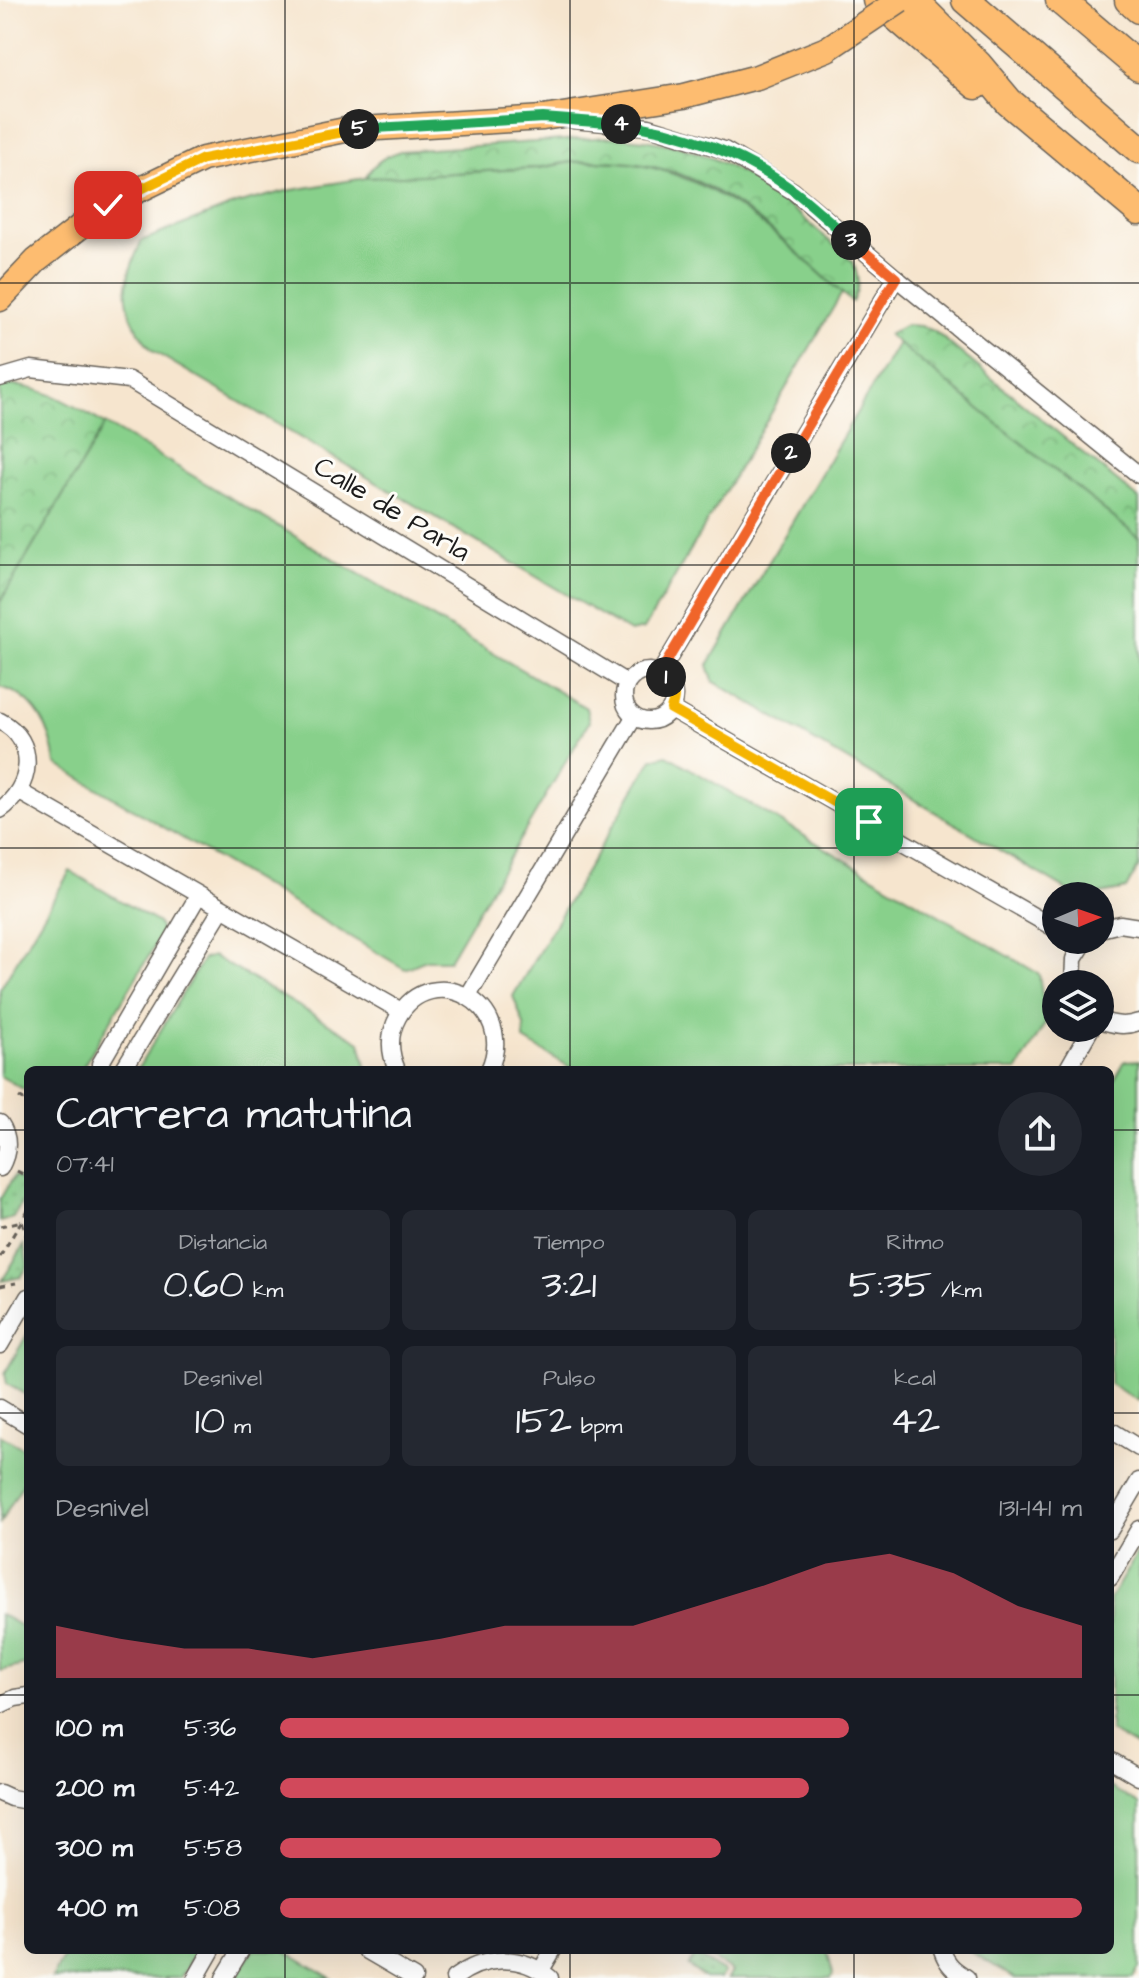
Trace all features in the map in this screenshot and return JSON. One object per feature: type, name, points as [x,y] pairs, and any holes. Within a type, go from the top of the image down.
[{"type":"highway","points":[[877,0],[970,82],[1009,102]]},
{"type":"highway","points":[[913,0],[978,65],[1009,102],[1139,211]]},
{"type":"highway","points":[[966,0],[1139,149]]},
{"type":"highway","points":[[1060,0],[1139,67]]},
{"type":"highway","points":[[1129,0],[1139,9]]},
{"type":"main road","points":[[0,299],[36,261],[108,205],[203,159],[345,130],[543,118],[684,96],[757,77],[827,49],[900,0]]},
{"type":"street","points":[[543,118],[649,127],[724,150],[793,191],[1139,475]]},
{"type":"street","points":[[660,673],[896,278]]},
{"type":"street","name":"Calle de Parla","points":[[0,378],[31,369],[129,380],[627,683]]},
{"type":"street","points":[[645,671],[660,673],[673,687],[675,695],[671,709],[649,722],[634,717],[625,703],[627,683],[636,674],[645,671]]},
{"type":"street","points":[[671,709],[1042,921]]},
{"type":"street","points":[[468,996],[634,717]]},
{"type":"street","points":[[0,721],[16,734],[24,747],[27,762],[26,777],[20,792],[0,810]]},
{"type":"street","points":[[20,792],[401,1011]]},
{"type":"street","points":[[100,1066],[198,896]]},
{"type":"street","points":[[125,1066],[221,910]]},
{"type":"street","points":[[1114,926],[1139,927]]},
{"type":"street","points":[[396,1066],[390,1047],[391,1034],[401,1011],[415,999],[432,991],[450,991],[479,1003],[493,1023],[497,1048],[490,1066]]},
{"type":"street","points":[[1114,1025],[1139,1022]]},
{"type":"street","points":[[1069,1066],[1083,1042]]},
{"type":"street","points":[[4,1130],[8,1148],[6,1168]]},
{"type":"street","points":[[0,1345],[24,1292]]},
{"type":"street","points":[[0,1408],[24,1423]]},
{"type":"street","points":[[1114,1432],[1139,1448]]},
{"type":"street","points":[[1114,1523],[1139,1481]]},
{"type":"street","points":[[1114,1571],[1139,1529]]},
{"type":"street","points":[[0,1705],[24,1697]]},
{"type":"street","points":[[1114,1762],[1139,1777]]},
{"type":"street","points":[[0,1793],[24,1800]]},
{"type":"street","points":[[196,1978],[210,1954]]},
{"type":"street","points":[[224,1978],[239,1954]]},
{"type":"street","points":[[373,1954],[414,1978]]},
{"type":"street","points":[[454,1978],[468,1968],[495,1960],[524,1963],[545,1974],[552,1954]]},
{"type":"street","points":[[944,1954],[953,1970],[967,1978]]},
{"type":"path","points":[[19,1097],[24,1100]]},
{"type":"path","points":[[0,1257],[24,1217]]},
{"type":"path","points":[[0,1226],[22,1221]]},
{"type":"path","points":[[22,1221],[24,1228]]},
{"type":"path","points":[[0,1286],[24,1290]]},
{"type":"green space","points":[[609,137],[684,148],[715,159],[770,192],[853,262],[858,282],[852,302],[774,233],[733,202],[687,177],[659,168],[586,161],[535,168],[365,178],[380,161],[400,151]]},
{"type":"green space","points":[[572,162],[628,163],[690,180],[718,194],[770,230],[842,293],[644,629],[630,632],[153,351],[136,327],[127,299],[129,274],[141,241],[236,204],[286,191],[365,178],[540,168]]},
{"type":"green space","points":[[906,325],[934,331],[1139,499],[1139,538],[888,335]]},
{"type":"green space","points":[[898,343],[1139,538],[1139,866],[1126,889],[1114,891],[1114,882],[1053,882],[713,681],[708,665]]},
{"type":"green space","points":[[8,385],[47,393],[105,424],[0,602],[0,387]]},
{"type":"green space","points":[[105,424],[586,708],[589,722],[449,960],[426,960],[405,969],[56,764],[51,739],[40,716],[23,698],[0,687],[0,602]]},
{"type":"green space","points":[[667,755],[1039,974],[1042,1029],[1020,1066],[568,1066],[524,1040],[524,1025],[513,996],[652,759]]},
{"type":"green space","points":[[70,871],[158,923],[162,934],[83,1066],[24,1066],[23,1089],[0,1076],[0,989]]},
{"type":"green space","points":[[213,956],[360,1042],[366,1066],[139,1066],[203,959]]},
{"type":"green space","points":[[1139,1060],[1139,1401],[1114,1386],[1114,1080],[1125,1061]]},
{"type":"green space","points":[[14,1176],[24,1182],[24,1199],[13,1218],[0,1222],[0,1199]]},
{"type":"green space","points":[[24,1245],[24,1272],[21,1277],[2,1281]]},
{"type":"green space","points":[[24,1340],[24,1394],[7,1384],[5,1373]]},
{"type":"green space","points":[[0,1435],[24,1449],[24,1482],[0,1523]]},
{"type":"green space","points":[[1139,1550],[1139,1748],[1114,1733],[1114,1592]]},
{"type":"green space","points":[[0,1614],[24,1628],[24,1665],[0,1671]]},
{"type":"green space","points":[[1114,1789],[1139,1804],[1139,1968],[1133,1978],[1015,1978],[975,1954],[1114,1954]]},
{"type":"green space","points":[[66,1954],[195,1954],[180,1978],[52,1978]]},
{"type":"green space","points":[[251,1954],[291,1954],[331,1978],[237,1978]]},
{"type":"green space","points":[[704,1954],[828,1954],[833,1974],[831,1978],[728,1978],[732,1971]]},
{"type":"green space","points":[[695,1955],[724,1972],[720,1978],[705,1978],[688,1966]]},
{"type":"route","points":[[108,205],[203,159],[345,130],[543,118],[649,127],[724,150],[793,191],[896,278],[660,673],[673,687],[675,695],[671,709],[869,822]]}]
